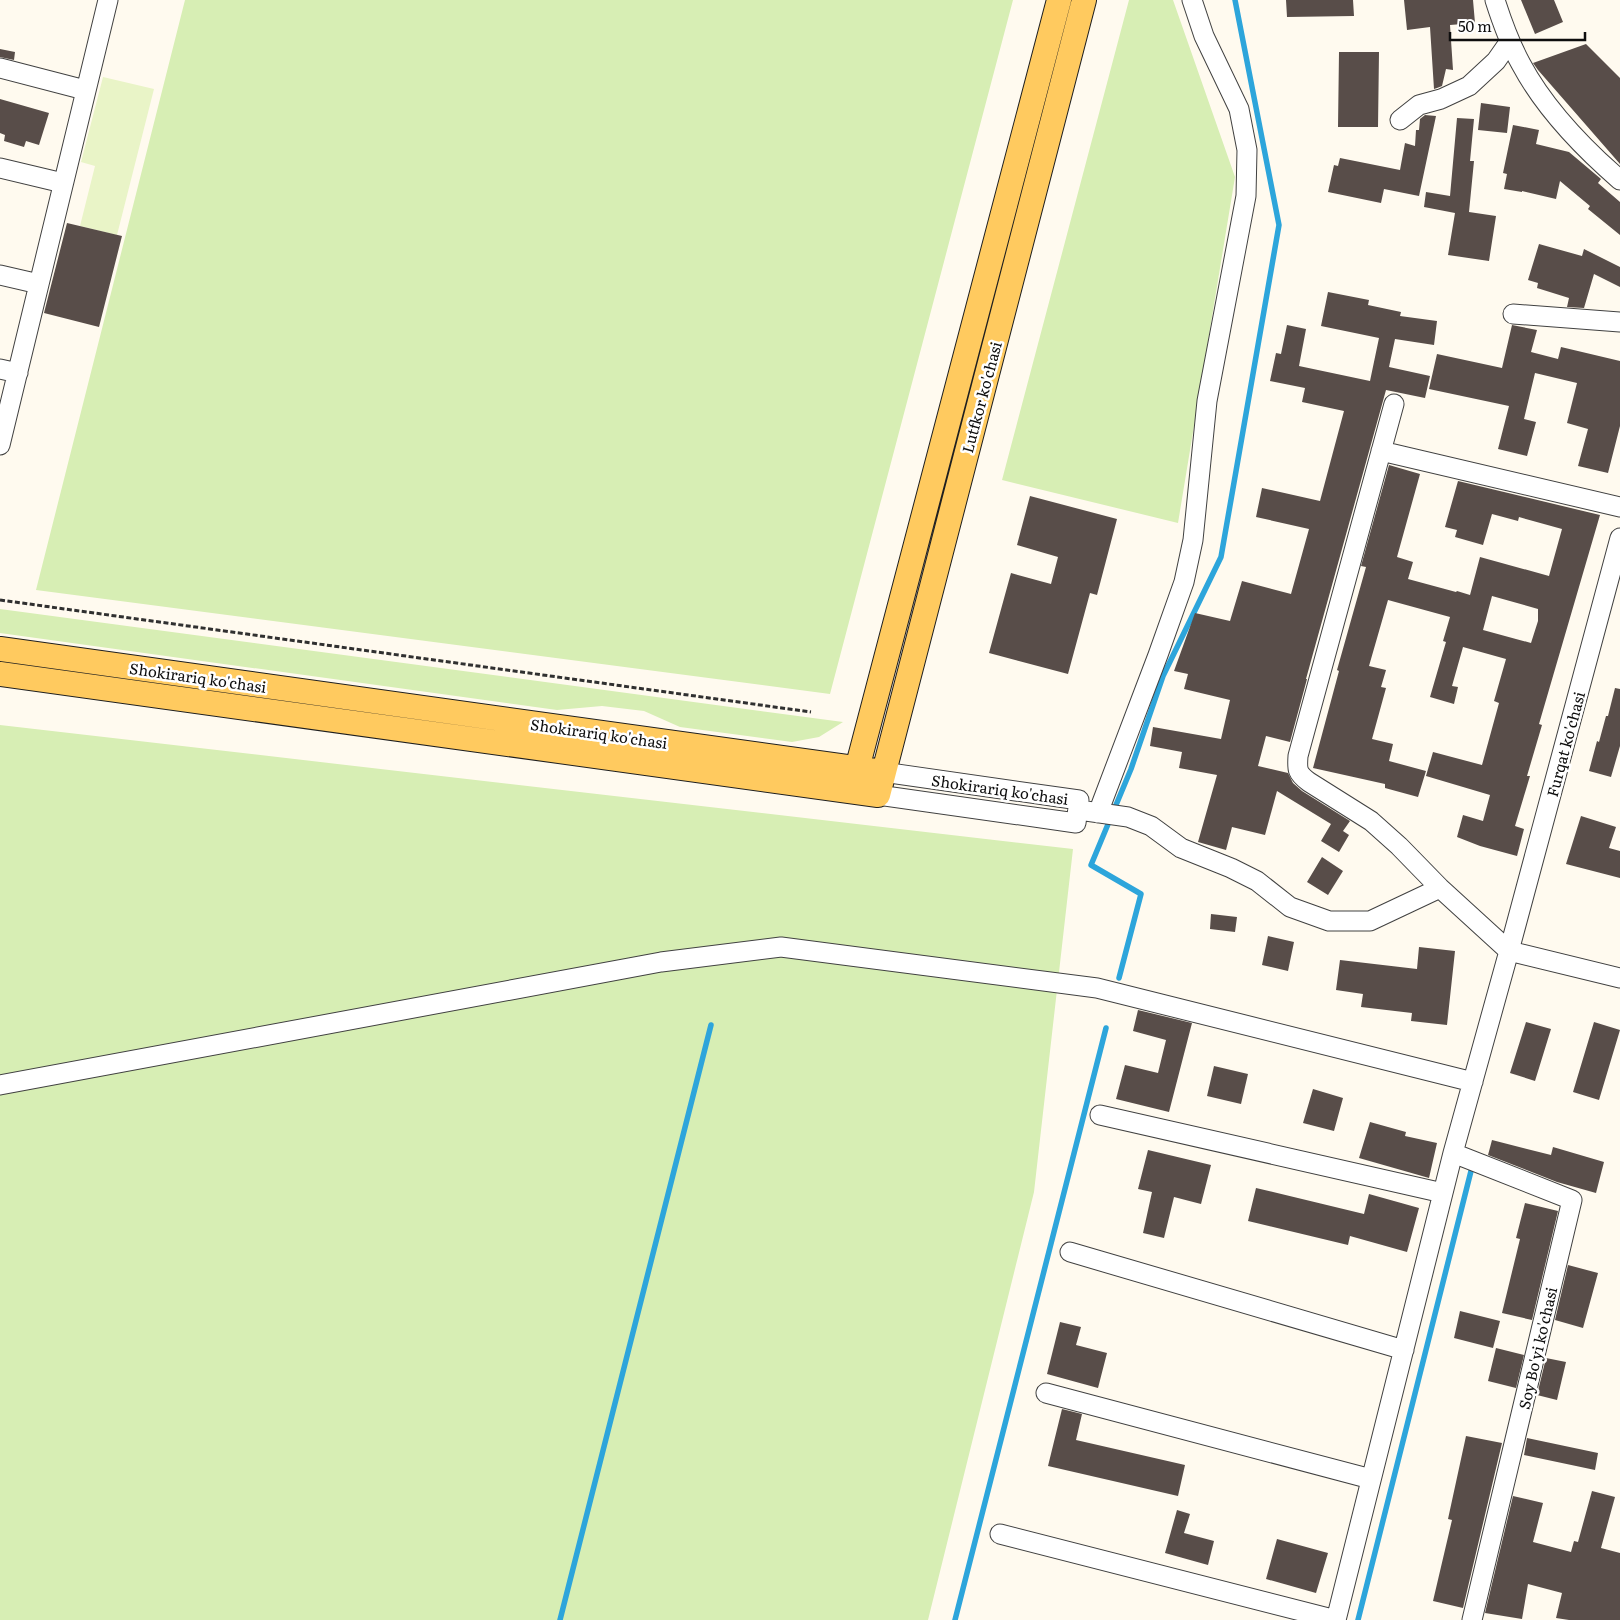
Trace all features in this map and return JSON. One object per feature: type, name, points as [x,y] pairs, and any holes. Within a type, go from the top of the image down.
[{"type":"main road","name":"Lutfkor ko'chasi","points":[[854,780],[1059,0]]},
{"type":"main road","name":"Lutfkor ko'chasi","points":[[881,784],[1084,0]]},
{"type":"main road","name":"Shokirariq ko'chasi","points":[[0,649],[881,784]]},
{"type":"main road","name":"Shokirariq ko'chasi","points":[[0,674],[854,780]]},
{"type":"street","points":[[0,444],[9,371],[39,284],[108,0]]},
{"type":"street","points":[[1192,0],[1204,36],[1239,109],[1247,150],[1246,196],[1207,401],[1193,540],[1184,582],[1098,813],[1128,817],[1151,826],[1181,848],[1231,868],[1257,882],[1290,907],[1330,921],[1370,921],[1440,888]]},
{"type":"street","points":[[1494,0],[1521,64],[1541,96],[1568,130],[1620,180]]},
{"type":"street","points":[[1400,120],[1418,105],[1441,99],[1469,86],[1496,61],[1510,41]]},
{"type":"street","points":[[0,68],[85,90]]},
{"type":"street","points":[[0,168],[63,183]]},
{"type":"street","points":[[0,275],[39,284]]},
{"type":"street","points":[[1513,314],[1620,322]]},
{"type":"street","points":[[1394,404],[1298,756],[1297,769],[1309,782],[1371,821],[1509,951],[1620,978]]},
{"type":"street","points":[[1381,451],[1620,507]]},
{"type":"street","name":"Furqat ko'chasi","points":[[1336,1620],[1453,1153],[1620,538]]},
{"type":"street","name":"Shokirariq ko'chasi","points":[[881,784],[1076,823],[1078,810],[1098,813]]},
{"type":"street","points":[[0,1085],[661,962],[781,948],[1097,988],[1473,1082]]},
{"type":"street","points":[[1100,1115],[1443,1193]]},
{"type":"street","name":"Soy Bo'yi ko'chasi","points":[[1453,1153],[1572,1200],[1472,1620]]},
{"type":"street","points":[[1070,1252],[1404,1350]]},
{"type":"street","points":[[1046,1393],[1371,1479]]},
{"type":"street","points":[[1000,1534],[1336,1620]]},
{"type":"path","points":[[0,600],[811,712]]},
{"type":"green space","points":[[185,0],[1013,0],[830,694],[36,590]]},
{"type":"green space","points":[[1129,0],[1173,0],[1235,177],[1178,523],[1002,480]]},
{"type":"green space","points":[[103,77],[154,89],[117,235],[80,226],[95,166],[81,162]]},
{"type":"green space","points":[[0,609],[843,722],[819,737],[792,742],[680,727],[644,711],[602,706],[557,710],[0,633]]},
{"type":"green space","points":[[0,725],[1073,849],[1034,1192],[928,1620],[0,1620]]},
{"type":"building","points":[[1286,0],[1353,0],[1354,16],[1287,17]]},
{"type":"building","points":[[1404,0],[1473,0],[1475,23],[1450,25],[1453,70],[1446,69],[1442,86],[1434,89],[1430,27],[1407,30]]},
{"type":"building","points":[[1521,0],[1554,0],[1563,22],[1535,34]]},
{"type":"building","points":[[1586,44],[1620,78],[1620,164],[1533,63]]},
{"type":"building","points":[[0,49],[15,52],[14,60],[0,57]]},
{"type":"building","points":[[1339,52],[1379,52],[1378,127],[1338,127]]},
{"type":"building","points":[[0,99],[49,113],[39,145],[26,141],[24,147],[4,141],[5,135],[0,133]]},
{"type":"building","points":[[1481,103],[1510,107],[1507,133],[1478,130]]},
{"type":"building","points":[[1425,115],[1436,116],[1419,196],[1384,189],[1381,203],[1328,192],[1334,165],[1338,166],[1340,158],[1400,170],[1405,143],[1415,146],[1416,130],[1419,130],[1420,119]]},
{"type":"building","points":[[1457,118],[1474,119],[1470,161],[1474,161],[1469,212],[1496,216],[1489,261],[1448,255],[1455,213],[1424,207],[1426,192],[1450,196]]},
{"type":"building","points":[[1513,125],[1539,130],[1536,144],[1569,152],[1601,179],[1598,183],[1620,202],[1620,235],[1588,209],[1590,206],[1560,181],[1556,199],[1504,189],[1507,174],[1503,173]]},
{"type":"building","points":[[67,223],[122,236],[99,327],[44,313]]},
{"type":"building","points":[[1539,244],[1582,256],[1584,249],[1620,267],[1620,287],[1594,274],[1584,308],[1567,307],[1569,298],[1537,288],[1538,283],[1528,280]]},
{"type":"building","points":[[1328,292],[1369,300],[1368,305],[1401,312],[1400,316],[1437,321],[1434,345],[1395,339],[1389,367],[1430,376],[1425,398],[1386,390],[1290,742],[1266,736],[1258,766],[1288,773],[1293,783],[1302,791],[1350,821],[1343,831],[1349,835],[1339,852],[1321,841],[1331,824],[1277,791],[1265,835],[1232,827],[1226,850],[1198,842],[1217,775],[1179,768],[1182,752],[1150,746],[1153,727],[1221,739],[1230,700],[1184,689],[1188,674],[1174,671],[1195,613],[1230,621],[1242,581],[1291,594],[1309,529],[1256,517],[1262,488],[1320,501],[1344,411],[1302,402],[1305,388],[1270,381],[1276,353],[1281,354],[1287,325],[1306,329],[1299,366],[1370,381],[1379,338],[1321,326]]},
{"type":"building","points":[[1512,325],[1537,330],[1531,352],[1558,359],[1561,347],[1620,361],[1620,426],[1608,473],[1578,466],[1588,429],[1567,423],[1577,383],[1535,373],[1524,419],[1536,422],[1527,456],[1498,449],[1509,406],[1429,389],[1437,354],[1502,368]]},
{"type":"building","points":[[1389,465],[1420,474],[1397,557],[1413,562],[1408,579],[1456,592],[1470,595],[1480,557],[1549,576],[1562,529],[1519,517],[1518,521],[1492,514],[1483,545],[1455,537],[1457,530],[1445,527],[1458,481],[1600,515],[1539,724],[1542,725],[1527,776],[1530,776],[1515,826],[1524,829],[1517,856],[1480,846],[1457,837],[1463,815],[1483,821],[1490,795],[1426,776],[1433,752],[1482,765],[1499,703],[1494,701],[1506,659],[1463,647],[1452,686],[1458,687],[1454,704],[1430,697],[1446,642],[1443,641],[1450,617],[1388,600],[1369,666],[1386,670],[1381,687],[1386,688],[1372,739],[1393,744],[1389,761],[1426,771],[1418,797],[1385,788],[1385,784],[1313,768],[1339,671],[1337,670],[1366,567],[1361,566]],"holes":[[[1492,596],[1538,609],[1538,621],[1531,643],[1483,630]]]},
{"type":"building","points":[[1030,496],[1117,519],[1097,595],[1090,593],[1068,674],[989,653],[1011,573],[1051,584],[1058,557],[1017,545]]},
{"type":"building","points":[[1615,688],[1620,689],[1620,746],[1611,777],[1589,771],[1597,741],[1599,742],[1606,716],[1608,716]]},
{"type":"building","points":[[1581,816],[1616,827],[1609,848],[1620,851],[1620,878],[1566,864]]},
{"type":"building","points":[[1322,857],[1343,871],[1328,895],[1307,882]]},
{"type":"building","points":[[1211,914],[1237,917],[1235,932],[1210,929]]},
{"type":"building","points":[[1268,936],[1294,942],[1288,971],[1262,965]]},
{"type":"building","points":[[1419,947],[1455,951],[1447,1025],[1411,1021],[1412,1013],[1361,1007],[1363,994],[1336,990],[1340,960],[1417,969]]},
{"type":"building","points":[[1138,1010],[1192,1023],[1169,1112],[1116,1099],[1125,1065],[1158,1073],[1166,1040],[1133,1031]]},
{"type":"building","points":[[1526,1022],[1551,1029],[1535,1081],[1510,1073]]},
{"type":"building","points":[[1594,1022],[1620,1030],[1599,1100],[1573,1092]]},
{"type":"building","points":[[1214,1066],[1248,1074],[1241,1104],[1207,1096]]},
{"type":"building","points":[[1313,1089],[1343,1098],[1334,1131],[1303,1123]]},
{"type":"building","points":[[1370,1122],[1406,1132],[1405,1136],[1437,1143],[1429,1178],[1359,1158]]},
{"type":"building","points":[[1492,1140],[1551,1155],[1553,1147],[1604,1162],[1596,1193],[1557,1182],[1488,1155]]},
{"type":"building","points":[[1148,1150],[1211,1165],[1201,1204],[1174,1197],[1164,1238],[1143,1233],[1152,1192],[1138,1189]]},
{"type":"building","points":[[1256,1188],[1364,1214],[1369,1194],[1419,1208],[1407,1252],[1350,1236],[1348,1245],[1248,1221]]},
{"type":"building","points":[[1525,1203],[1558,1211],[1532,1320],[1502,1313],[1520,1239],[1516,1238]]},
{"type":"building","points":[[1568,1265],[1598,1273],[1583,1328],[1555,1320]]},
{"type":"building","points":[[1460,1311],[1500,1321],[1493,1348],[1454,1338]]},
{"type":"building","points":[[1060,1322],[1081,1327],[1076,1345],[1107,1353],[1098,1388],[1047,1374]]},
{"type":"building","points":[[1496,1348],[1524,1355],[1516,1388],[1488,1381]]},
{"type":"building","points":[[1546,1358],[1566,1362],[1557,1400],[1537,1395]]},
{"type":"building","points":[[1062,1409],[1082,1414],[1076,1440],[1185,1465],[1178,1496],[1048,1466]]},
{"type":"building","points":[[1466,1436],[1502,1443],[1463,1608],[1433,1601],[1452,1520],[1448,1519]]},
{"type":"building","points":[[1527,1438],[1598,1453],[1595,1470],[1524,1455]]},
{"type":"building","points":[[1592,1491],[1615,1497],[1601,1548],[1620,1553],[1620,1620],[1569,1620],[1556,1618],[1562,1593],[1528,1584],[1522,1619],[1485,1613],[1513,1496],[1543,1503],[1533,1542],[1571,1552],[1574,1541],[1578,1542]]},
{"type":"building","points":[[1177,1510],[1190,1514],[1184,1533],[1214,1541],[1208,1565],[1165,1553]]},
{"type":"building","points":[[1277,1539],[1328,1553],[1316,1593],[1266,1579]]},
{"type":"waterway","points":[[1119,978],[1141,894],[1091,865],[1131,769],[1163,676],[1221,557],[1279,225],[1235,0]]},
{"type":"waterway","points":[[560,1620],[711,1025]]},
{"type":"waterway","points":[[955,1620],[1106,1028]]},
{"type":"waterway","points":[[1358,1620],[1471,1171]]}]
